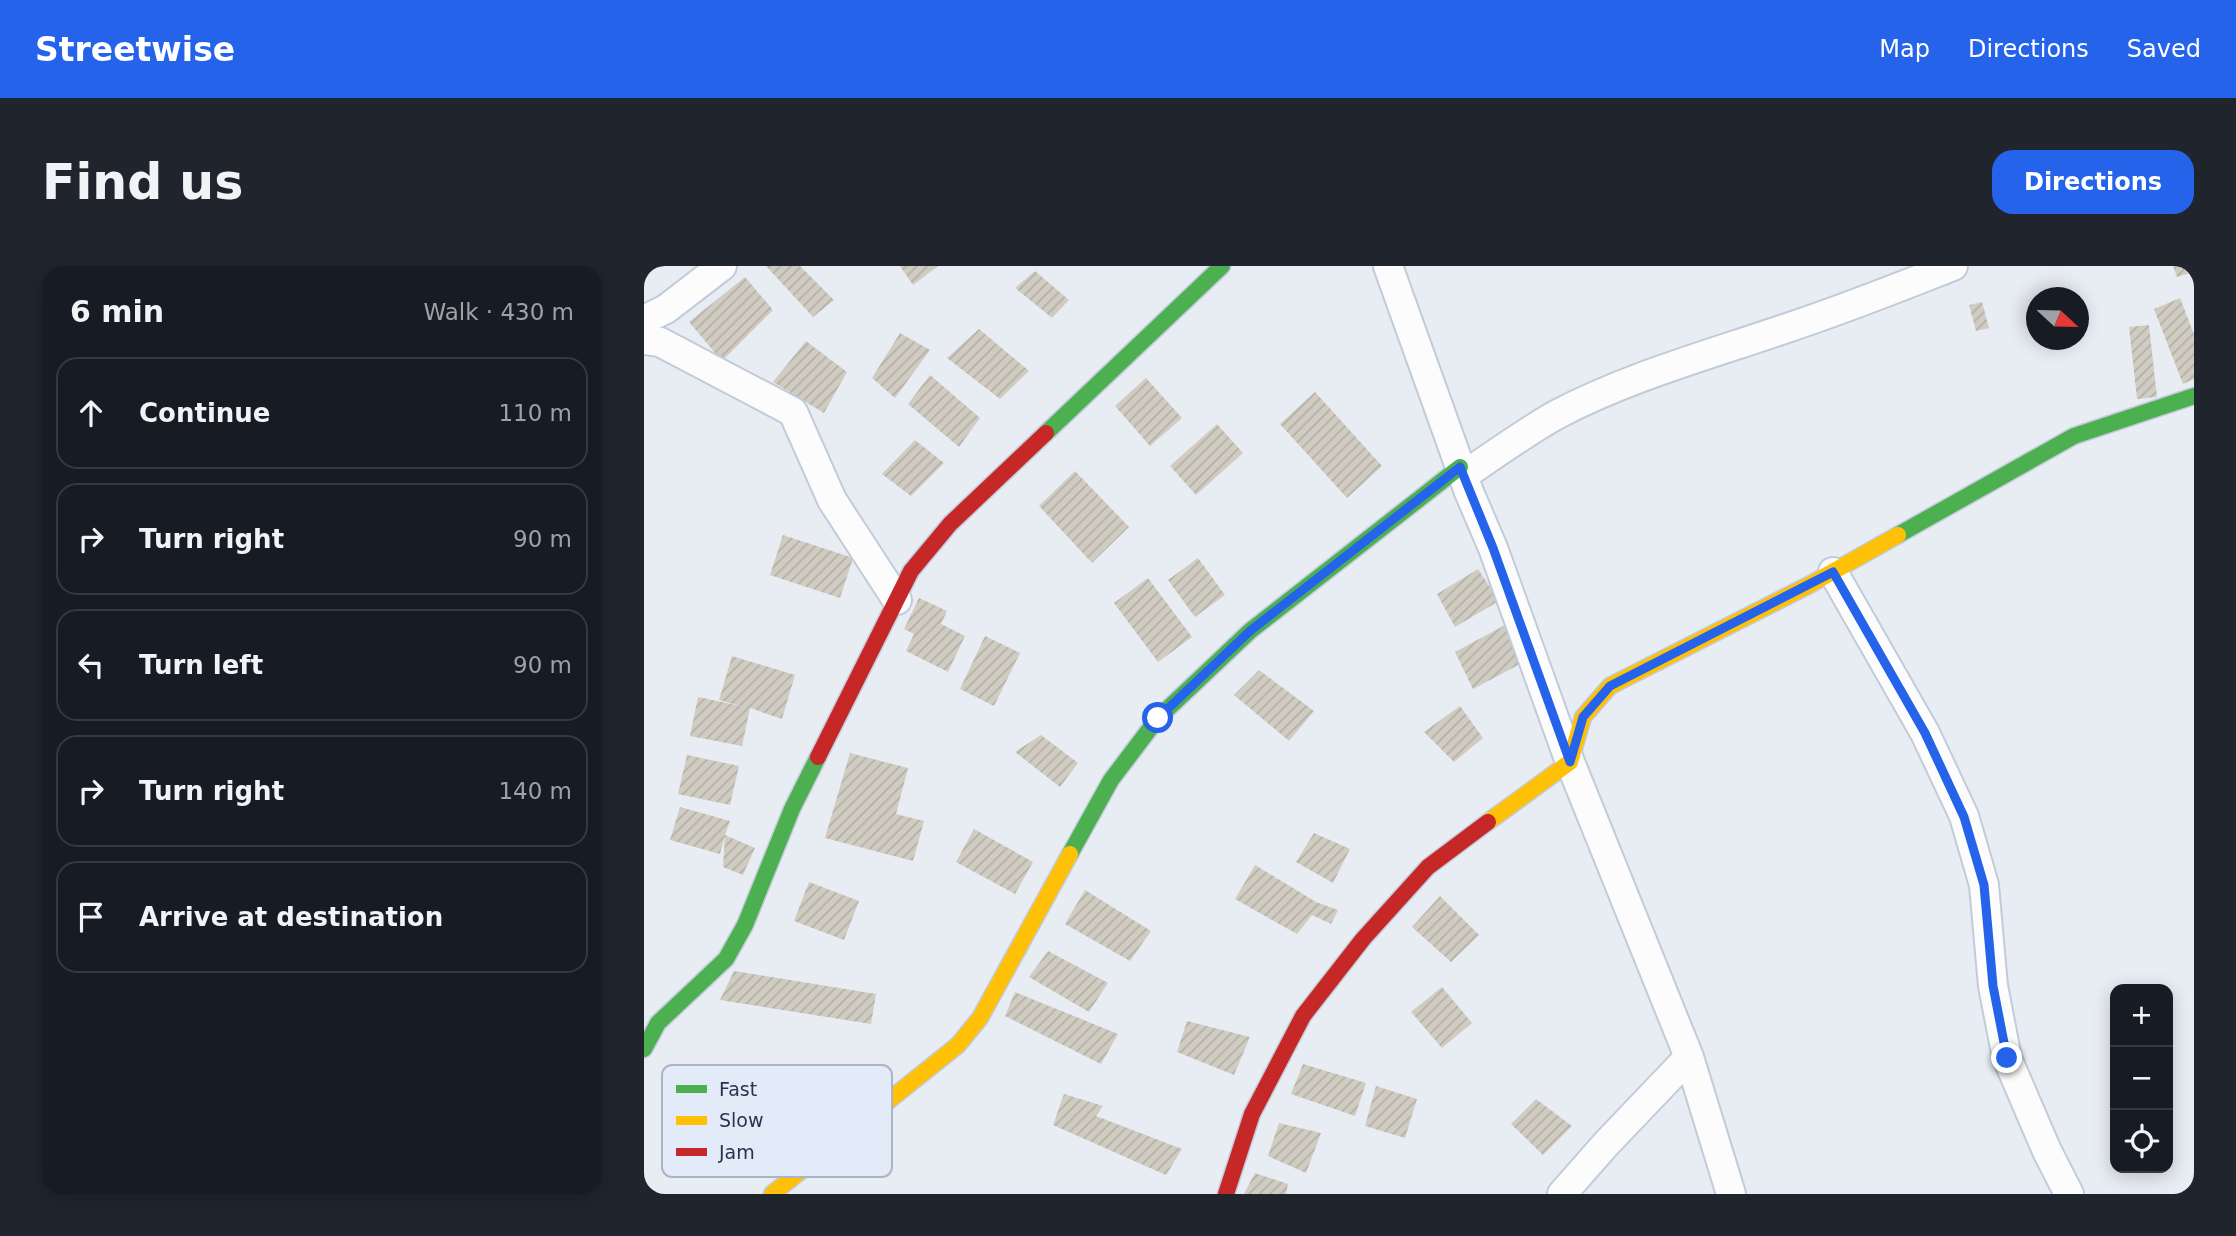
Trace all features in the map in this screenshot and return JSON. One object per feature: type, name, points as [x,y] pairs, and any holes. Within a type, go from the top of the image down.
[{"type":"street","points":[[644,320],[666,309],[722,266]]},
{"type":"street","points":[[644,1049],[658,1023],[726,959],[744,925],[792,809],[911,571],[950,524],[1222,266]]},
{"type":"street","points":[[1388,266],[1570,762],[1689,1057],[1731,1194]]},
{"type":"street","points":[[892,1098],[958,1045],[980,1018],[1111,780],[1158,718],[1250,631],[1462,472],[1557,415],[1606,392],[1679,364],[1826,316],[1953,266]]},
{"type":"street","points":[[644,340],[660,342],[793,412],[832,500],[897,600]]},
{"type":"street","points":[[1226,1194],[1252,1114],[1303,1016],[1363,939],[1428,867],[1570,762],[1583,717],[1610,686],[1833,572],[2074,436],[2194,396]]},
{"type":"street","points":[[1833,572],[1925,733],[1964,817],[1984,885],[1993,986],[2007,1058],[2047,1151],[2069,1194]]},
{"type":"street","points":[[1562,1194],[1689,1057]]},
{"type":"street","points":[[772,1194],[793,1177]]},
{"type":"building","points":[[766,266],[800,266],[834,300],[813,317]]},
{"type":"building","points":[[900,266],[938,266],[913,285]]},
{"type":"building","points":[[2173,266],[2194,266],[2194,272],[2177,277]]},
{"type":"building","points":[[1035,271],[1069,300],[1052,318],[1015,288]]},
{"type":"building","points":[[745,277],[773,310],[722,361],[689,322]]},
{"type":"building","points":[[2180,298],[2194,334],[2194,379],[2183,384],[2154,309]]},
{"type":"building","points":[[1982,302],[1989,328],[1976,331],[1969,305]]},
{"type":"building","points":[[2149,325],[2157,397],[2137,399],[2129,327]]},
{"type":"building","points":[[979,329],[1029,371],[1000,399],[947,358]]},
{"type":"building","points":[[900,333],[930,350],[895,398],[872,378]]},
{"type":"building","points":[[806,341],[847,372],[824,413],[773,382]]},
{"type":"building","points":[[930,375],[980,418],[959,447],[908,404]]},
{"type":"building","points":[[1146,378],[1182,418],[1150,446],[1115,406]]},
{"type":"building","points":[[1315,392],[1382,466],[1347,498],[1280,424]]},
{"type":"building","points":[[1217,424],[1243,453],[1196,495],[1170,466]]},
{"type":"building","points":[[915,440],[944,463],[911,496],[882,474]]},
{"type":"building","points":[[1075,471],[1129,527],[1092,563],[1039,506]]},
{"type":"building","points":[[783,535],[853,558],[840,598],[770,575]]},
{"type":"building","points":[[1198,558],[1225,595],[1195,617],[1168,580]]},
{"type":"building","points":[[1478,569],[1499,601],[1455,627],[1437,594]]},
{"type":"building","points":[[1148,578],[1192,637],[1158,662],[1114,603]]},
{"type":"building","points":[[919,598],[947,611],[941,624],[965,636],[948,672],[906,651],[914,634],[904,629]]},
{"type":"building","points":[[1507,624],[1524,662],[1473,689],[1455,652]]},
{"type":"building","points":[[985,636],[1020,653],[994,706],[960,689]]},
{"type":"building","points":[[732,656],[795,675],[782,719],[750,708],[742,746],[690,736],[698,697],[741,706],[719,700]]},
{"type":"building","points":[[1259,670],[1314,711],[1289,741],[1234,695]]},
{"type":"building","points":[[1460,706],[1483,738],[1454,762],[1424,732]]},
{"type":"building","points":[[1041,735],[1078,763],[1060,787],[1015,752]]},
{"type":"building","points":[[850,753],[908,768],[896,814],[924,821],[913,861],[825,838]]},
{"type":"building","points":[[687,755],[739,766],[730,805],[678,794]]},
{"type":"building","points":[[680,807],[730,821],[720,854],[670,840]]},
{"type":"building","points":[[974,829],[1033,862],[1015,894],[956,862]]},
{"type":"building","points":[[1314,833],[1350,849],[1333,883],[1296,862]]},
{"type":"building","points":[[725,835],[755,848],[743,875],[723,867]]},
{"type":"building","points":[[1255,865],[1316,902],[1338,910],[1331,924],[1312,915],[1297,934],[1235,899]]},
{"type":"building","points":[[809,882],[859,901],[844,940],[794,921]]},
{"type":"building","points":[[1085,890],[1151,931],[1130,961],[1065,924]]},
{"type":"building","points":[[1440,896],[1479,935],[1451,962],[1412,927]]},
{"type":"building","points":[[1048,951],[1108,983],[1089,1012],[1029,977]]},
{"type":"building","points":[[734,971],[876,994],[871,1024],[720,1000]]},
{"type":"building","points":[[1442,987],[1472,1023],[1442,1048],[1411,1012]]},
{"type":"building","points":[[1015,992],[1118,1034],[1101,1064],[1005,1016]]},
{"type":"building","points":[[1187,1021],[1250,1037],[1234,1075],[1177,1052]]},
{"type":"building","points":[[1303,1064],[1366,1083],[1355,1116],[1291,1094]]},
{"type":"building","points":[[1376,1086],[1417,1099],[1405,1138],[1365,1126]]},
{"type":"building","points":[[1064,1094],[1103,1106],[1096,1116],[1182,1149],[1166,1175],[1053,1125]]},
{"type":"building","points":[[1536,1099],[1572,1126],[1543,1155],[1511,1124]]},
{"type":"building","points":[[1279,1123],[1321,1133],[1306,1173],[1268,1156]]},
{"type":"building","points":[[1255,1173],[1288,1184],[1286,1194],[1244,1194]]},
{"type":"traffic: fast","points":[[1046,433],[1222,266]]},
{"type":"traffic: fast","points":[[1898,535],[2074,436],[2194,396]]},
{"type":"traffic: fast","points":[[1070,854],[1111,780],[1158,718],[1250,631],[1460,467]]},
{"type":"traffic: fast","points":[[644,1049],[658,1023],[726,959],[745,925],[792,809],[818,757]]},
{"type":"traffic: slow","points":[[1488,822],[1570,762],[1583,717],[1610,686],[1811,584],[1898,535]]},
{"type":"traffic: slow","points":[[892,1098],[958,1045],[980,1018],[1070,854]]},
{"type":"traffic: slow","points":[[772,1194],[793,1177]]},
{"type":"traffic: jam","points":[[818,757],[911,571],[950,524],[1046,433]]},
{"type":"traffic: jam","points":[[1226,1194],[1252,1114],[1303,1016],[1363,939],[1428,867],[1488,822]]},
{"type":"route","points":[[1158,718],[1250,631],[1460,467],[1493,548],[1570,762],[1583,717],[1610,686],[1833,572],[1925,733],[1964,817],[1984,885],[1993,986],[2007,1058]]}]
